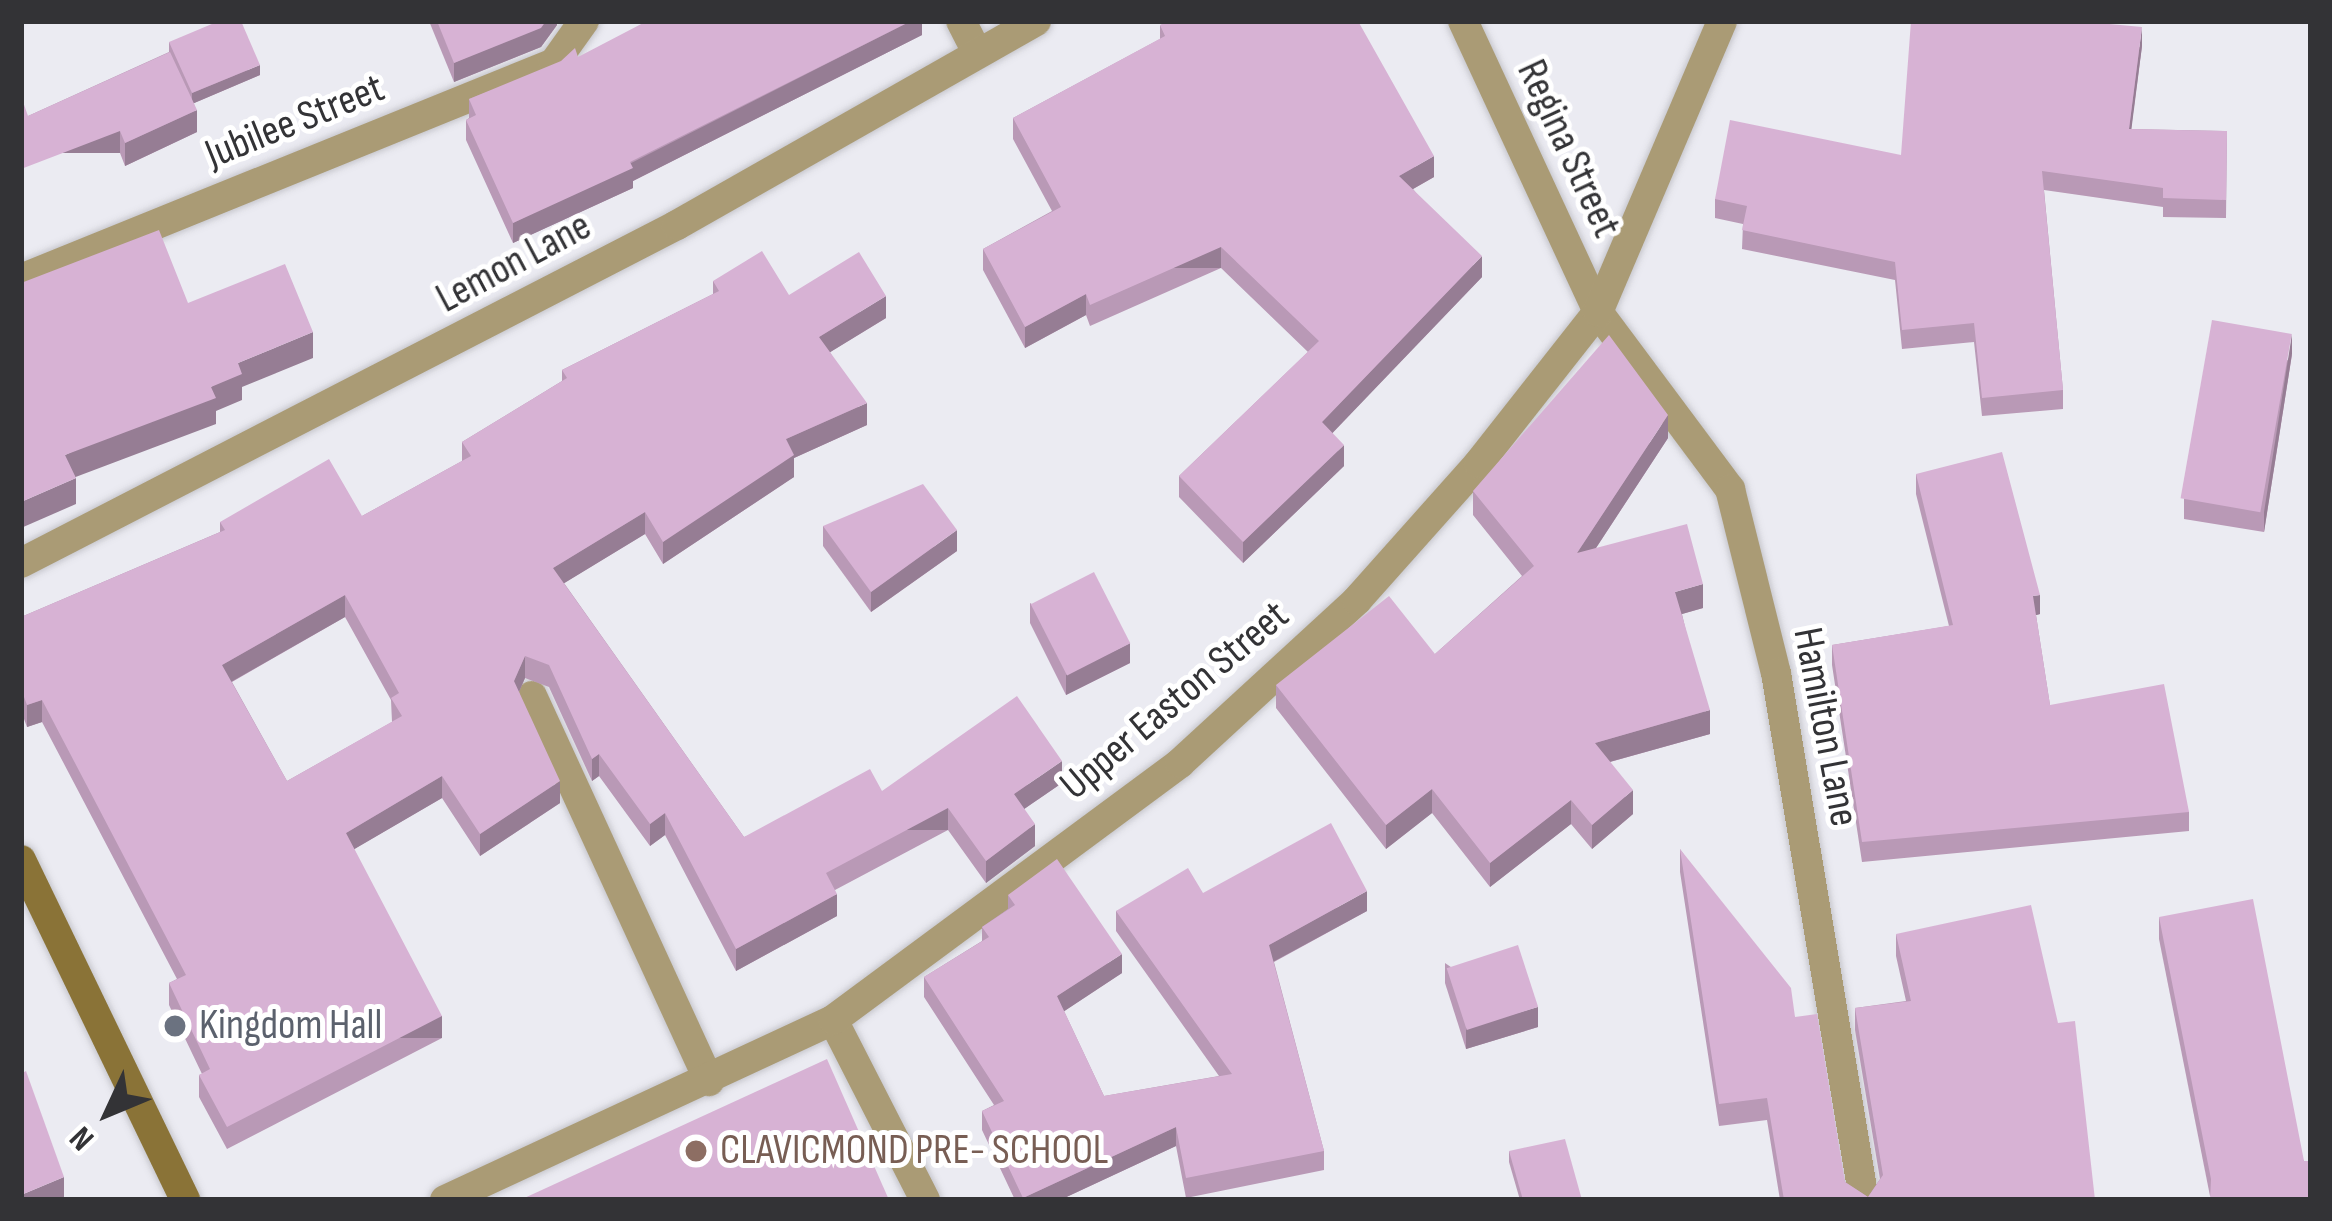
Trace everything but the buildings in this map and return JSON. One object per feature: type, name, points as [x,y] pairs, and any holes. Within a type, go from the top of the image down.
[{"type":"main road","points":[[21,860],[185,1200]]},
{"type":"street","points":[[961,21],[977,52]]},
{"type":"street","name":"Lemon Lane","points":[[21,563],[676,225],[1036,21]]},
{"type":"street","name":"Regina Street","points":[[1462,21],[1598,312]]},
{"type":"street","name":"Upper Easton Street","points":[[445,1200],[833,1020],[1180,764],[1340,615],[1480,463],[1598,312],[1722,21]]},
{"type":"street","name":"Jubilee Street","points":[[21,279],[554,64],[584,22]]},
{"type":"street","name":"Hamilton Lane","points":[[1598,312],[1730,489],[1776,673],[1864,1200]]},
{"type":"street","points":[[532,696],[709,1081]]},
{"type":"street","points":[[833,1020],[925,1200]]},
{"type":"place","name":"Kingdom Hall","points":[[175,1026]]},
{"type":"place","name":"CLAVICMOND PRE- SCHOOL","points":[[696,1151]]}]
